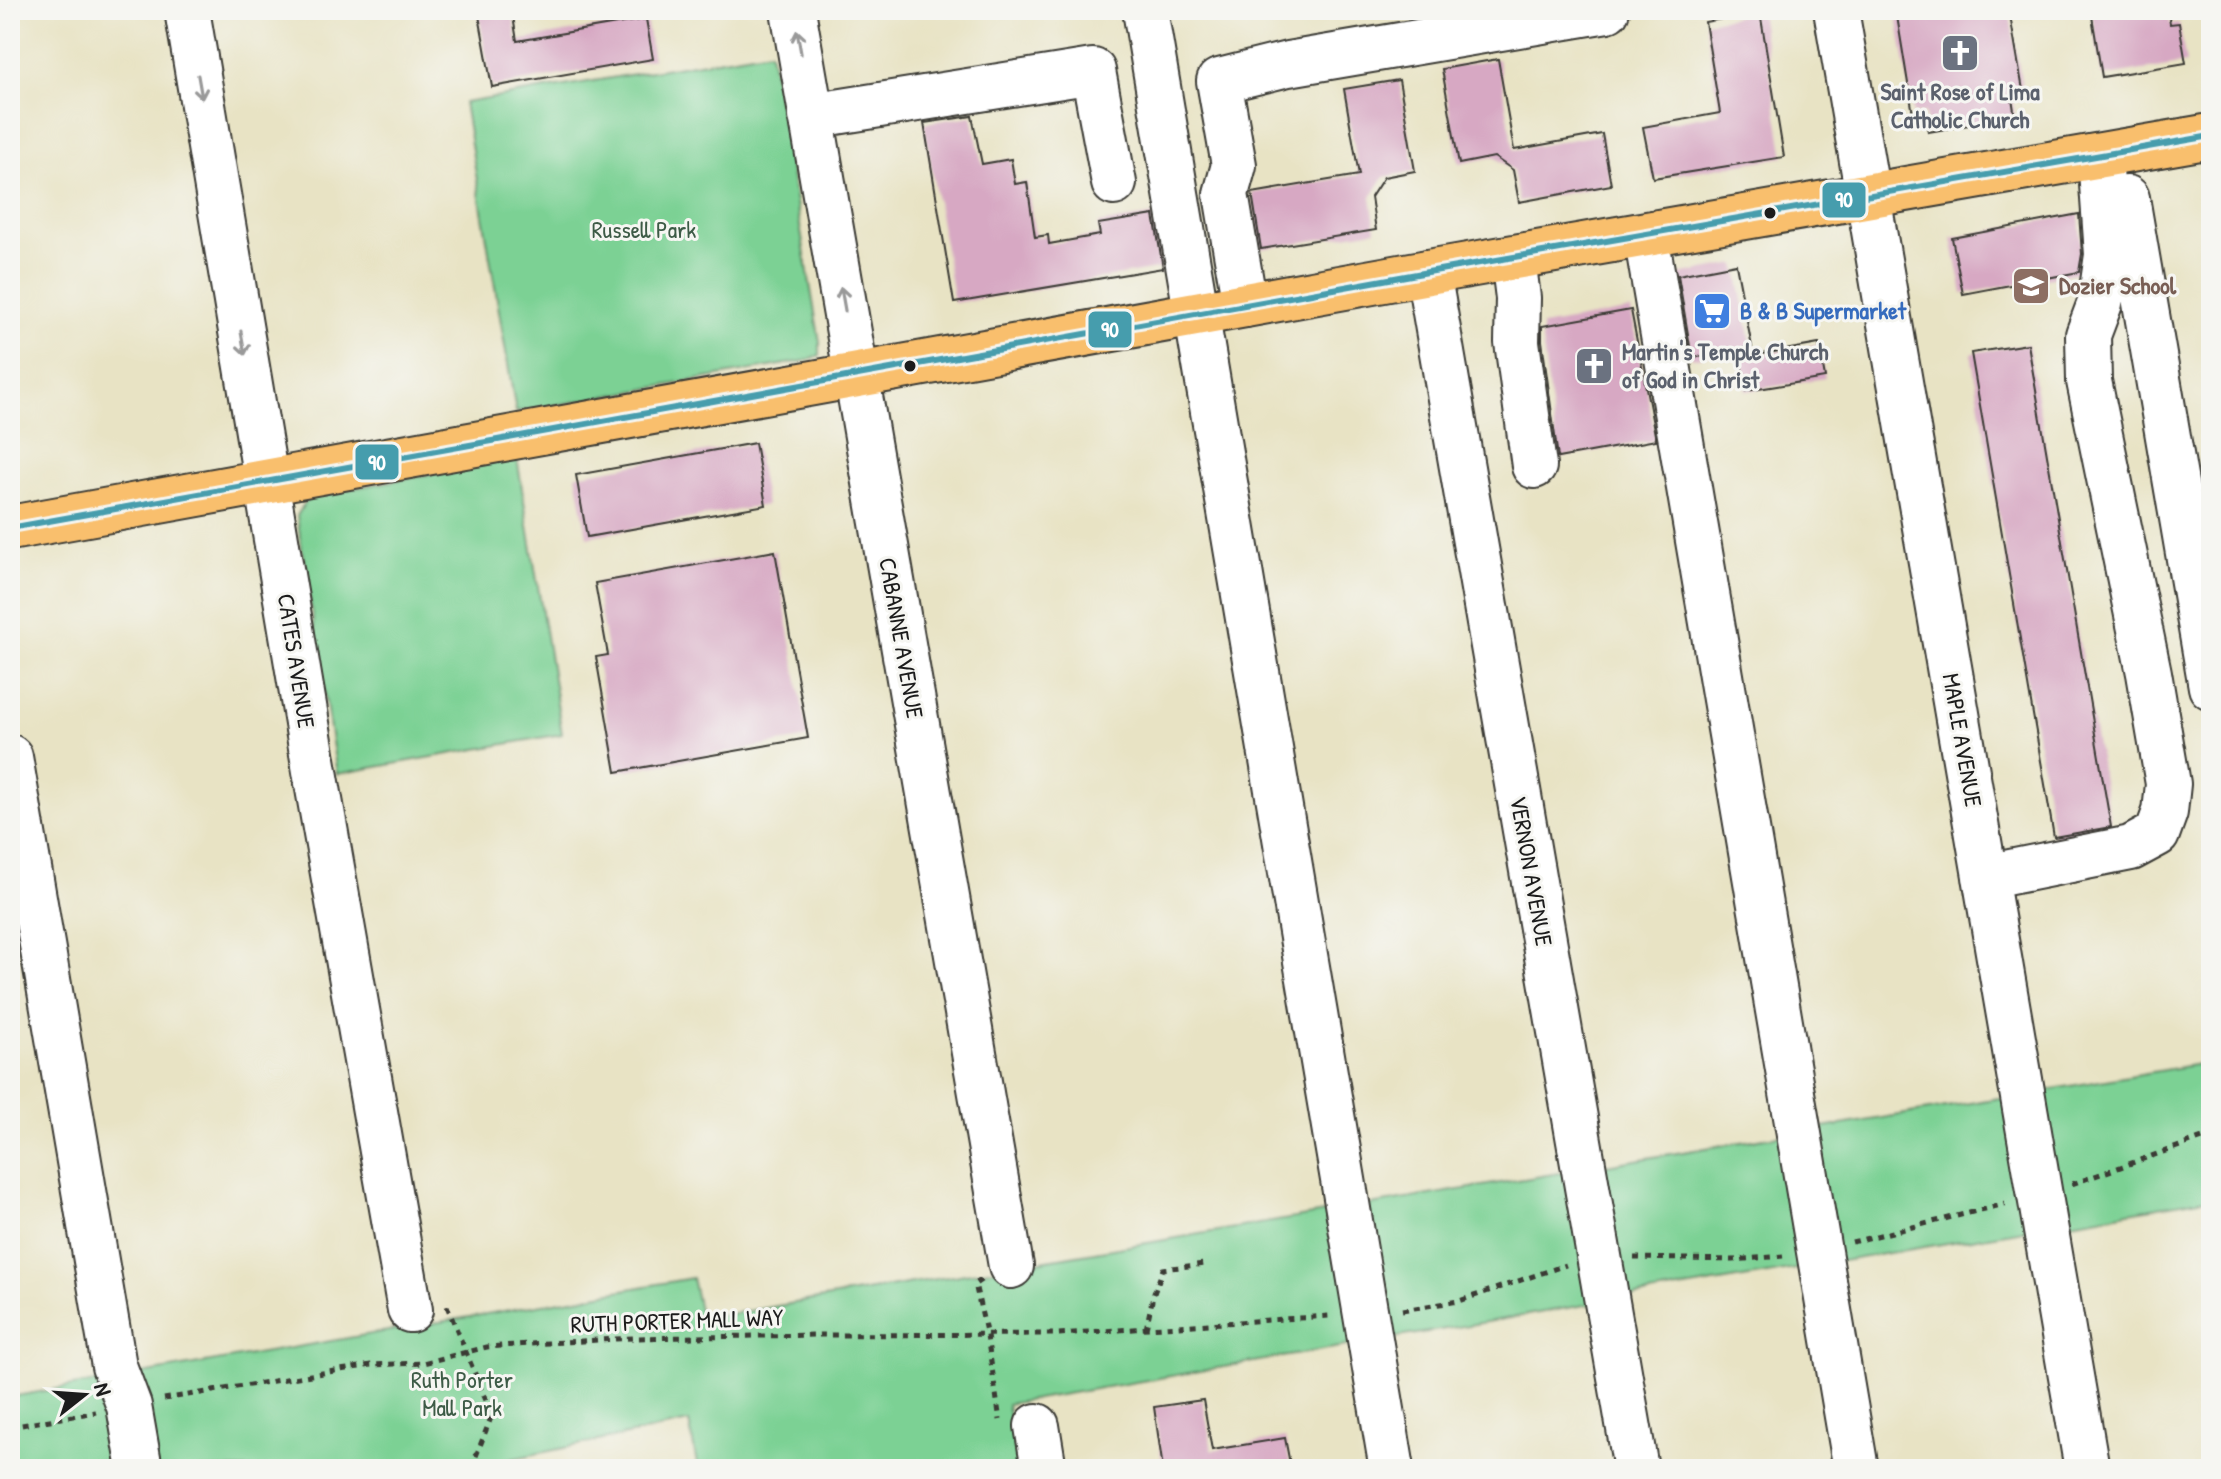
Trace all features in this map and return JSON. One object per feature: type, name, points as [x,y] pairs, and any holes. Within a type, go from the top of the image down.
[{"type":"main road","points":[[10,528],[1428,272],[2211,136]]},
{"type":"street","name":"CATES AVENUE","points":[[187,10],[321,809],[410,1310]]},
{"type":"street","name":"CABANNE AVENUE","points":[[793,10],[1011,1266]]},
{"type":"street","points":[[1145,10],[1392,1469]]},
{"type":"street","points":[[1245,305],[1226,194],[1234,165],[1219,81],[1288,64],[1607,10]]},
{"type":"street","name":"MAPLE AVENUE","points":[[1836,10],[2087,1469]]},
{"type":"street","points":[[811,116],[1093,71],[1114,183]]},
{"type":"street","points":[[2110,154],[2211,687]]},
{"type":"street","points":[[1985,877],[2131,848],[2157,834],[2165,812],[2168,784],[2149,673],[2089,381],[2088,335],[2100,303],[2107,255],[2110,154]]},
{"type":"street","points":[[1646,235],[1856,1469]]},
{"type":"street","points":[[1513,258],[1518,298],[1517,342],[1534,466]]},
{"type":"street","name":"VERNON AVENUE","points":[[1428,272],[1636,1469]]},
{"type":"street","points":[[10,757],[114,1366],[129,1406],[140,1469]]},
{"type":"street","points":[[1037,1426],[1044,1469]]},
{"type":"path","points":[[2070,1185],[2211,1135]]},
{"type":"path","points":[[1398,1310],[1459,1301],[1571,1263]]},
{"type":"path","points":[[1146,1329],[1163,1269],[1205,1264]]},
{"type":"path","points":[[1011,1266],[975,1284],[987,1336],[1002,1431],[1037,1426]]},
{"type":"path","points":[[410,1310],[448,1305],[468,1352],[492,1415],[471,1469]]},
{"type":"path","name":"RUTH PORTER MALL WAY","points":[[10,1427],[371,1365],[423,1363],[487,1347],[633,1338],[987,1336],[1337,1316]]},
{"type":"green space","name":"Russell Park","points":[[770,51],[820,355],[809,360],[516,412],[464,103]]},
{"type":"green space","points":[[517,458],[562,734],[337,774],[297,516],[305,502],[317,495]]},
{"type":"green space","name":"Ruth Porter Mall Park","points":[[2211,1062],[2211,1198],[1007,1404],[1018,1469],[698,1469],[689,1422],[463,1469],[10,1469],[10,1397],[692,1278],[701,1319]]},
{"type":"building","points":[[478,10],[512,10],[517,41],[646,19],[653,59],[492,87]]},
{"type":"building","name":"Saint Rose of Lima Catholic Church","points":[[1896,10],[2009,10],[2024,96],[2012,98],[2015,117],[1928,132],[1925,112],[1913,114]]},
{"type":"building","points":[[2091,10],[2168,10],[2170,24],[2179,23],[2186,63],[2102,77]]},
{"type":"building","points":[[1760,12],[1784,157],[1653,178],[1643,127],[1720,113],[1705,22]]},
{"type":"building","points":[[1498,59],[1514,150],[1602,134],[1611,185],[1519,202],[1513,170],[1494,157],[1459,164],[1442,69]]},
{"type":"building","points":[[1399,80],[1415,171],[1384,177],[1371,197],[1376,230],[1261,249],[1252,193],[1359,175],[1344,89]]},
{"type":"building","points":[[972,116],[982,164],[1011,159],[1015,184],[1027,182],[1035,237],[1048,235],[1049,244],[1100,235],[1098,224],[1154,215],[1163,268],[954,303],[924,123]]},
{"type":"building","points":[[2079,214],[2082,254],[2079,272],[1963,294],[1952,238]]},
{"type":"building","name":"B & B Supermarket","points":[[1736,264],[1752,347],[1692,358],[1678,275]]},
{"type":"building","name":"Martin's Temple Church of God in Christ","points":[[1631,310],[1656,440],[1558,458],[1542,326]]},
{"type":"building","points":[[1819,344],[1825,378],[1746,391],[1740,358]]},
{"type":"building","points":[[2028,344],[2111,827],[2054,837],[1971,353]]},
{"type":"building","points":[[755,443],[766,505],[587,537],[576,475]]},
{"type":"building","points":[[775,551],[808,738],[616,772],[596,657],[608,655],[595,583]]},
{"type":"building","points":[[1203,1400],[1212,1450],[1285,1438],[1291,1469],[1163,1469],[1154,1407]]},
{"type":"transit line","name":"90","points":[[10,528],[1428,272],[2211,136]]},
{"type":"place","name":"Saint Rose of Lima Catholic Church","points":[[1960,53]]},
{"type":"place","name":"Dozier School","points":[[2031,286]]},
{"type":"place","name":"B & B Supermarket","points":[[1712,311]]},
{"type":"place","name":"Martin's Temple Church of God in Christ","points":[[1594,366]]}]
